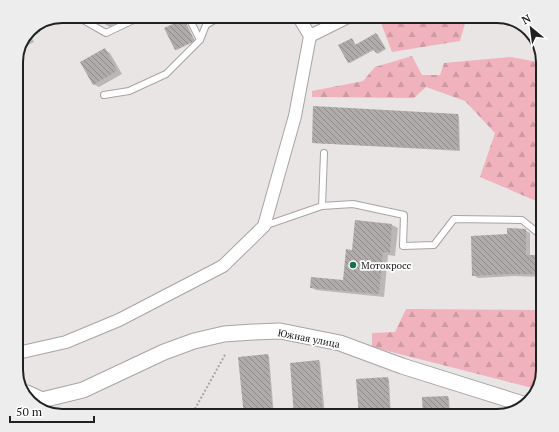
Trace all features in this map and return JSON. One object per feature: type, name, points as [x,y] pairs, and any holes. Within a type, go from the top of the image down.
[{"type":"street","points":[[23,352],[66,342],[119,320],[223,266],[264,226],[295,116],[310,36],[302,23]]},
{"type":"street","points":[[310,36],[336,23]]},
{"type":"street","name":"Южная улица","points":[[32,395],[42,400],[83,390],[164,352],[194,341],[224,334],[280,331],[340,343],[402,366],[518,403]]},
{"type":"lane","points":[[88,23],[106,34],[128,23]]},
{"type":"lane","points":[[192,23],[200,40]]},
{"type":"lane","points":[[104,95],[129,91],[166,74],[200,40],[206,25],[209,23]]},
{"type":"lane","points":[[322,206],[324,153]]},
{"type":"lane","points":[[264,226],[322,206],[353,204],[404,215],[403,246],[434,245],[454,220],[522,220],[536,231]]},
{"type":"path","points":[[195,409],[226,353]]},
{"type":"green space","points":[[381,23],[465,23],[460,41],[392,52]]},
{"type":"green space","points":[[412,56],[422,75],[440,75],[444,63],[511,57],[536,62],[536,201],[480,177],[495,133],[465,101],[426,87],[414,98],[312,97],[312,91],[363,81],[375,67]]},
{"type":"green space","points":[[406,309],[536,310],[536,370],[534,383],[532,388],[372,347],[372,333],[395,332]]},
{"type":"building","points":[[175,23],[186,23],[194,40],[175,50],[164,28]]},
{"type":"building","points":[[376,33],[385,48],[376,53],[373,49],[348,63],[338,45],[352,38],[355,45]]},
{"type":"building","points":[[105,48],[117,71],[93,85],[80,62]]},
{"type":"building","points":[[313,106],[458,114],[459,150],[312,143]]},
{"type":"building","points":[[355,220],[392,224],[390,253],[383,252],[379,294],[310,288],[311,277],[343,280],[346,249],[352,250]]},
{"type":"building","points":[[507,228],[526,229],[526,255],[536,255],[536,274],[472,276],[471,236],[507,234]]},
{"type":"building","points":[[268,354],[272,409],[243,409],[238,357]]},
{"type":"building","points":[[319,360],[322,409],[293,409],[290,363]]},
{"type":"building","points":[[388,377],[390,409],[358,409],[356,379]]},
{"type":"building","points":[[448,396],[449,409],[423,409],[422,397]]},
{"type":"place","name":"Мотокросс","points":[[353,265]]}]
